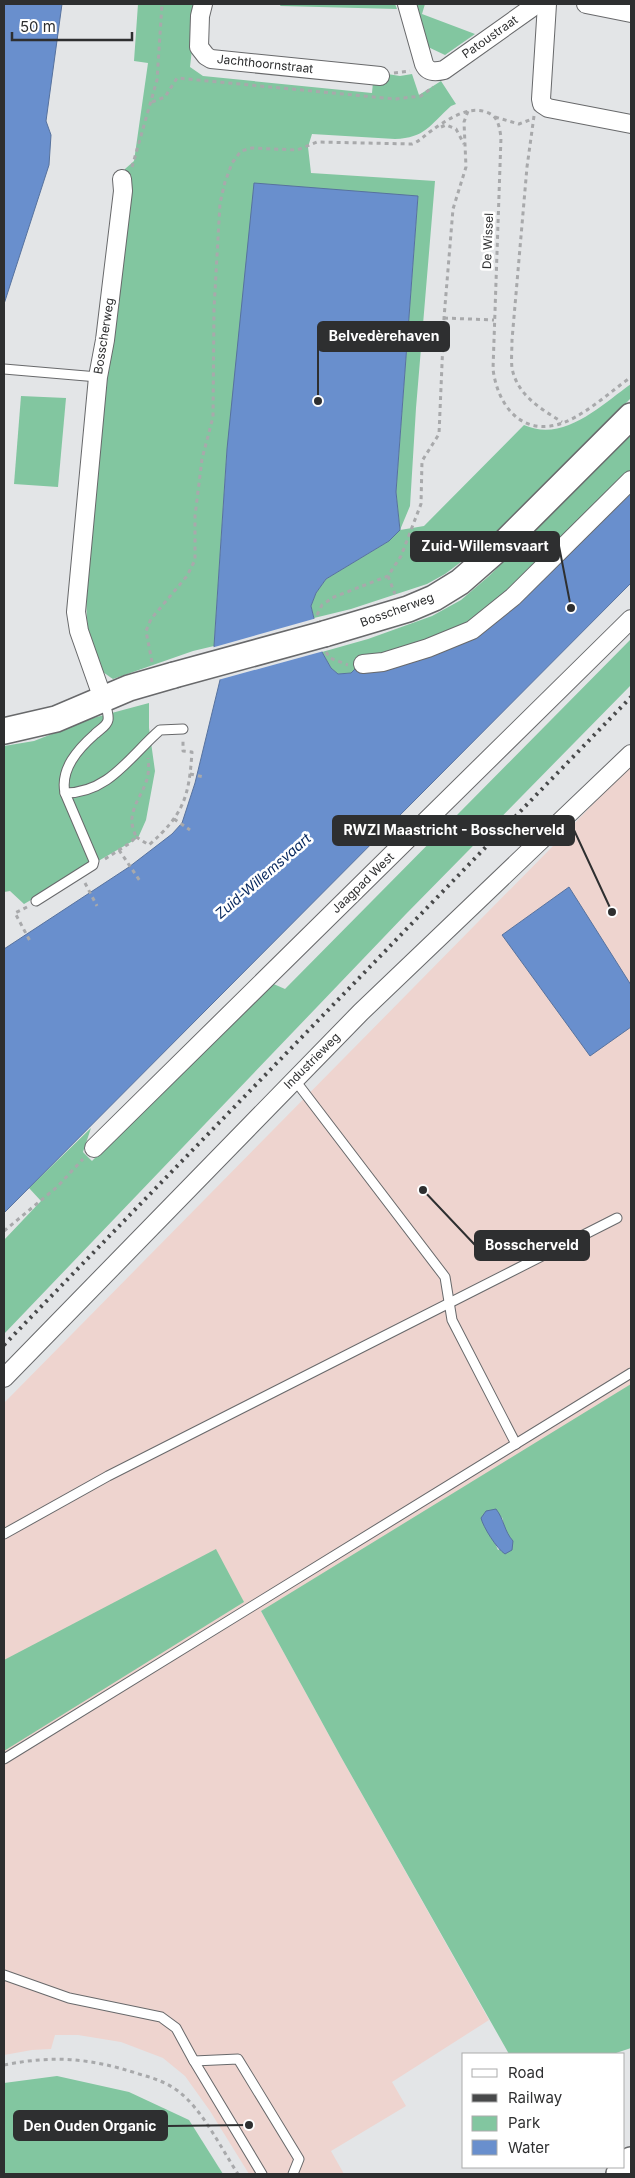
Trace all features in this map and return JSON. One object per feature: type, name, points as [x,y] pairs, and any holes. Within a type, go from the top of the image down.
[{"type":"street","name":"Jachthoornstraat","points":[[203,4],[200,16],[199,47],[211,59],[380,76]]},
{"type":"street","name":"Patoustraat","points":[[406,4],[426,68],[435,72],[444,70],[537,4]]},
{"type":"street","points":[[547,4],[542,104],[548,108],[631,124]]},
{"type":"street","points":[[586,4],[631,13]]},
{"type":"street","name":"Bosscherweg","points":[[103,699],[76,621],[98,377],[106,331],[123,191],[122,179]]},
{"type":"street","name":"Bosscherweg","points":[[4,731],[56,719],[164,672],[324,634],[403,611],[434,598],[454,586],[507,540],[631,416]]},
{"type":"street","points":[[363,664],[383,662],[428,648],[472,630],[513,597],[631,480]]},
{"type":"street","name":"Jaagpad West","points":[[94,1148],[631,619]]},
{"type":"street","name":"Industrieweg","points":[[4,1378],[368,1005],[631,754]]},
{"type":"lane","points":[[4,369],[98,377]]},
{"type":"lane","name":"Bosscherweg","points":[[93,866],[94,861],[65,793],[65,773],[69,764],[85,744],[108,720],[103,699]]},
{"type":"lane","points":[[65,793],[83,792],[107,780],[125,766],[160,730],[183,729]]},
{"type":"lane","points":[[36,901],[93,866]]},
{"type":"lane","points":[[294,1079],[445,1277],[452,1320],[516,1444]]},
{"type":"lane","points":[[4,1534],[108,1476],[617,1218]]},
{"type":"lane","points":[[4,1759],[631,1372]]},
{"type":"lane","points":[[4,1976],[69,1998],[161,2017],[176,2028],[262,2174]]},
{"type":"lane","points":[[194,2061],[238,2059],[299,2159],[293,2174]]},
{"type":"path","points":[[122,179],[132,168],[157,80],[162,4]]},
{"type":"path","points":[[402,73],[411,70]]},
{"type":"path","points":[[542,104],[532,119],[512,340],[512,368],[522,390],[530,400],[562,422]]},
{"type":"path","points":[[164,672],[146,631],[151,619],[188,576],[195,560],[194,516],[202,459],[213,417],[214,309],[220,203],[232,163],[241,151],[252,148],[297,150],[317,142],[412,144],[418,142],[435,128],[468,110],[478,110],[519,124],[532,119]]},
{"type":"path","points":[[396,596],[388,576],[401,556],[421,504],[422,461],[440,434],[444,318],[453,209],[466,167],[464,122],[468,110]]},
{"type":"path","name":"De Wissel","points":[[494,117],[499,124],[500,137],[493,369],[495,385],[508,410],[517,420],[541,427],[562,422],[586,409],[631,377]]},
{"type":"path","points":[[435,128],[446,125],[456,129],[465,146]]},
{"type":"path","points":[[444,318],[494,320]]},
{"type":"path","points":[[143,746],[149,768],[145,787],[131,820],[136,837],[149,844],[176,820],[188,793],[192,774],[192,752],[183,751]]},
{"type":"path","points":[[192,774],[204,777]]},
{"type":"path","points":[[176,820],[190,830]]},
{"type":"path","points":[[93,866],[130,843],[136,837]]},
{"type":"path","points":[[119,850],[140,881]]},
{"type":"path","points":[[89,890],[97,906]]},
{"type":"path","points":[[30,941],[15,913],[36,901]]},
{"type":"path","points":[[4,1231],[57,1187],[94,1148]]},
{"type":"path","points":[[4,2065],[47,2058],[75,2058],[117,2066],[160,2080],[178,2091],[194,2106],[238,2174]]},
{"type":"shaded area","points":[[631,764],[631,1439],[261,1611],[489,2020],[392,2082],[406,2106],[331,2151],[344,2174],[249,2174],[210,2111],[185,2076],[163,2058],[121,2042],[78,2035],[55,2035],[51,2049],[4,2055],[4,1403],[552,847]]},
{"type":"green space","points":[[138,4],[197,4],[190,67],[203,76],[372,93],[373,82],[381,73],[400,76],[412,74],[419,95],[441,81],[456,104],[451,106],[432,125],[413,136],[395,139],[312,134],[308,147],[311,173],[435,181],[416,408],[410,506],[400,530],[396,492],[418,196],[227,449],[214,646],[193,651],[113,679],[99,668],[92,653],[86,596],[125,169],[134,161],[148,63],[134,61]]},
{"type":"green space","points":[[281,4],[395,4],[397,9],[280,6]]},
{"type":"green space","points":[[415,4],[425,4],[422,14],[475,34],[445,55],[428,47]]},
{"type":"green space","points":[[631,384],[631,398],[489,541],[445,574],[427,584],[351,609],[314,618],[311,606],[316,593],[326,579],[389,541],[400,530],[424,526],[524,425],[539,429],[553,429],[568,425],[595,411]]},
{"type":"green space","points":[[21,396],[66,398],[58,487],[14,484]]},
{"type":"green space","points":[[631,434],[631,475],[476,623],[358,666],[351,673],[338,674],[331,668],[322,652],[368,639],[432,616],[461,600],[489,576]]},
{"type":"green space","points":[[631,639],[631,685],[406,914],[4,1334],[4,1240],[41,1201],[29,1188],[91,1128],[83,1152],[92,1161],[269,982],[285,989]]},
{"type":"green space","points":[[149,703],[149,728],[155,771],[146,820],[138,838],[24,904],[10,891],[4,892],[4,746],[34,741],[93,718]]},
{"type":"green space","points":[[631,1384],[631,2048],[616,2053],[508,2053],[341,1757],[261,1611]],"holes":[[[502,1517],[506,1534],[513,1541],[498,1550],[491,1534]]]},
{"type":"green space","points":[[216,1549],[244,1602],[4,1751],[4,1660]]},
{"type":"green space","points":[[57,2076],[129,2092],[189,2120],[223,2174],[4,2174],[4,2083]]},
{"type":"water","points":[[4,4],[62,4],[46,121],[51,135],[49,165],[4,304]]},
{"type":"water","points":[[254,183],[418,196],[396,492],[400,530],[389,541],[326,579],[316,593],[311,606],[322,652],[331,668],[338,674],[351,673],[358,666],[445,644],[631,486],[631,583],[4,1213],[4,949],[129,867],[172,834],[182,823],[195,783],[220,680],[214,646],[227,449]]},
{"type":"water","points":[[569,887],[631,985],[631,1027],[590,1056],[502,935]]},
{"type":"water","points":[[496,1509],[513,1541],[512,1550],[505,1554],[491,1538],[481,1518],[486,1511]]},
{"type":"pier","points":[[317,618],[324,651],[218,680],[211,648]]},
{"type":"railway","points":[[4,1345],[631,697]]},
{"type":"place","name":"Belvedèrehaven","points":[[318,401]]},
{"type":"place","name":"Zuid-Willemsvaart","points":[[571,608]]},
{"type":"place","name":"RWZI Maastricht - Bosscherveld","points":[[612,912]]},
{"type":"place","name":"Bosscherveld","points":[[423,1190]]},
{"type":"place","name":"Den Ouden Organic","points":[[249,2125]]}]
